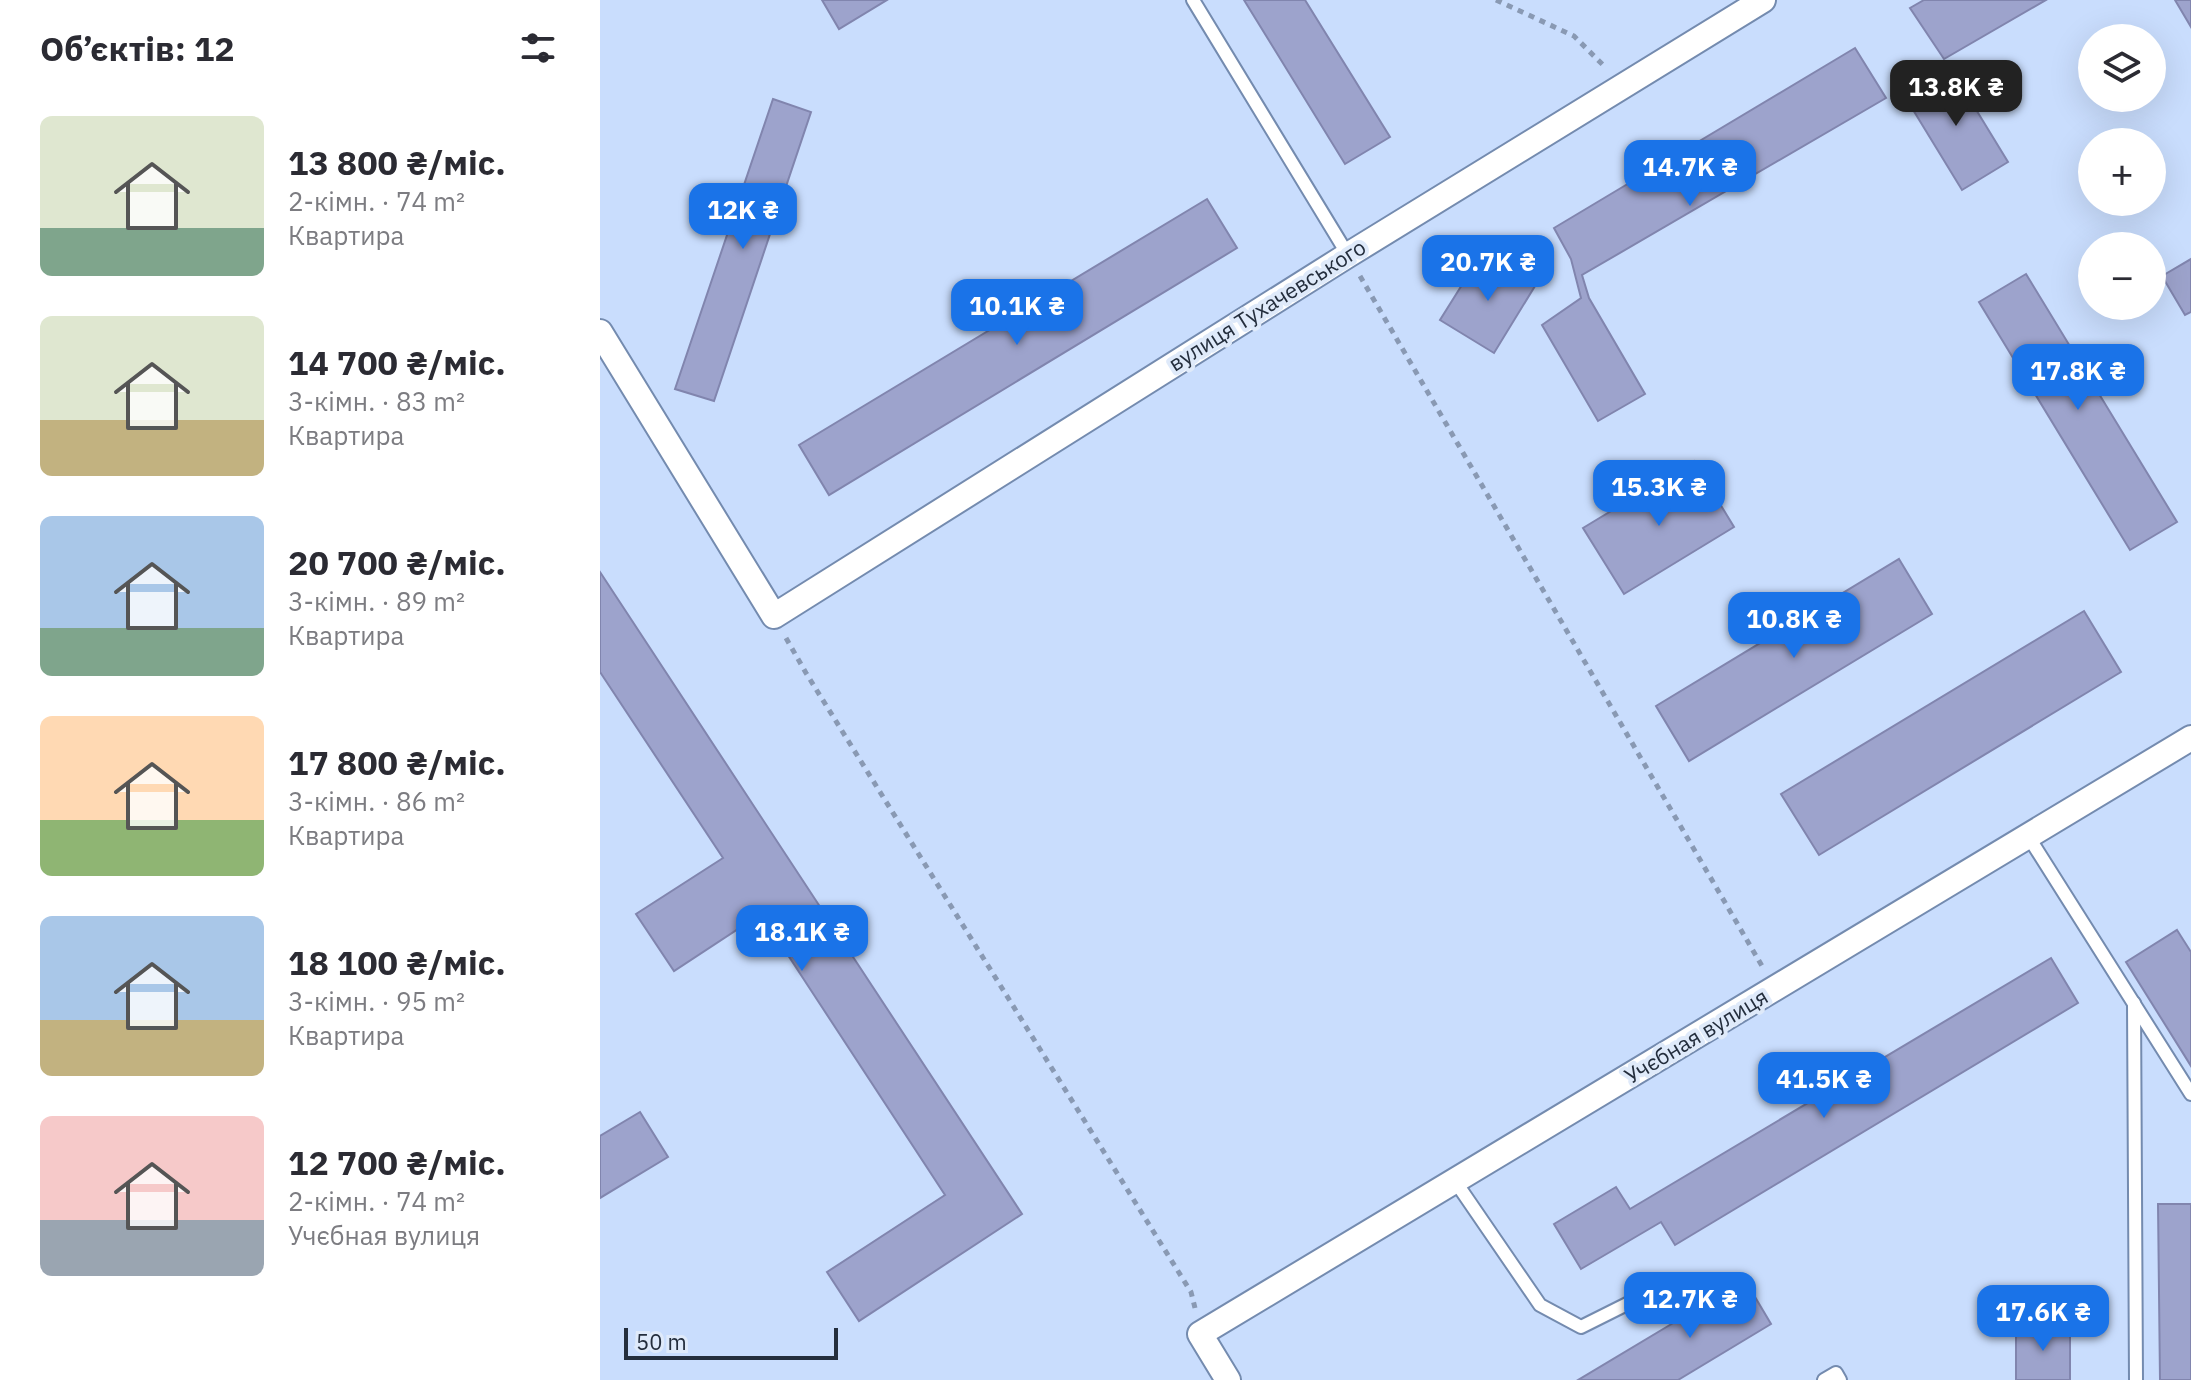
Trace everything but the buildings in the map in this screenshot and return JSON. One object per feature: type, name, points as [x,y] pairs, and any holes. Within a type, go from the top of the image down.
[{"type":"street","name":"вулиця Тухачевського","points":[[774,616],[1348,255],[1763,0]]},
{"type":"street","points":[[600,332],[774,616]]},
{"type":"street","name":"Учєбная вулиця","points":[[1200,1334],[2191,738]]},
{"type":"street","points":[[1200,1334],[1228,1380]]},
{"type":"lane","points":[[1193,0],[1348,255]]},
{"type":"lane","points":[[2028,836],[2191,1094]]},
{"type":"lane","points":[[2134,1003],[2136,1380]]},
{"type":"lane","points":[[1455,1181],[1540,1305],[1581,1327],[1649,1293]]},
{"type":"lane","points":[[1824,1380],[1836,1373],[1840,1380]]},
{"type":"path","points":[[1496,0],[1574,36],[1624,86]]},
{"type":"path","points":[[1348,255],[1776,988]]},
{"type":"path","points":[[774,616],[806,673],[1191,1292],[1200,1334]]}]
